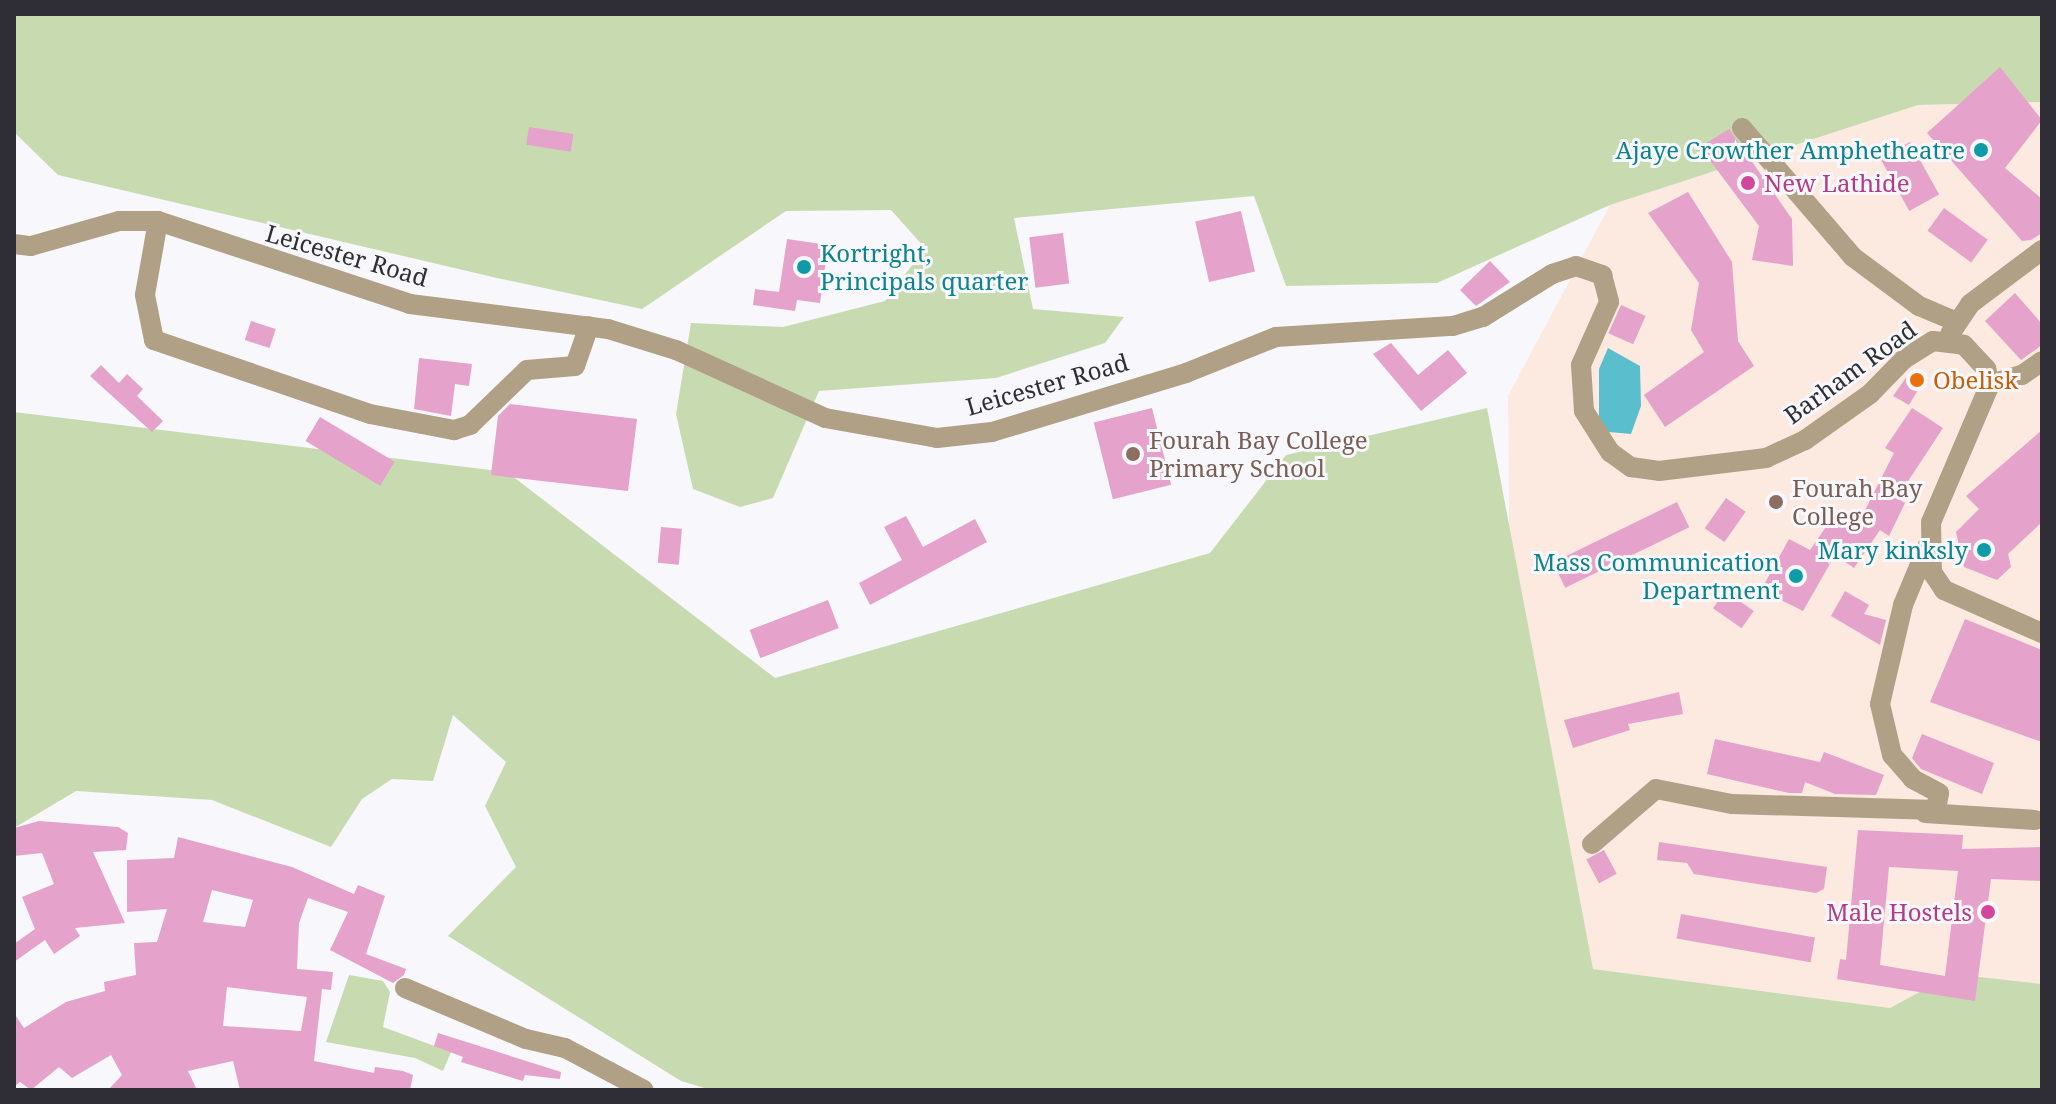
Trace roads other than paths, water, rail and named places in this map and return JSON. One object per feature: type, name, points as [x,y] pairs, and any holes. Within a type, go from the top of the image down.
[{"type":"street","points":[[1742,128],[1853,257],[1953,330],[1990,286],[2042,250]]},
{"type":"street","name":"Leicester Road","points":[[14,244],[31,246],[119,221],[158,221],[384,298],[589,326],[676,350],[825,418],[937,438],[992,432],[1186,373],[1276,337],[1453,326],[1483,317],[1552,274],[1576,266],[1602,275],[1609,302],[1581,365],[1584,411],[1610,452],[1631,467]]},
{"type":"street","points":[[158,221],[145,295],[154,340],[370,414],[454,430],[470,425],[527,370],[575,366],[589,326]]},
{"type":"street","name":"Barham Road","points":[[1631,467],[1659,471],[1766,458],[1805,440],[1870,394],[1904,359],[1953,330],[1978,357],[1990,384]]},
{"type":"street","points":[[1925,813],[1936,810],[1939,793],[1913,779],[1892,755],[1880,704],[1903,605],[1928,545],[1950,470],[1990,384],[2022,375],[2042,361]]},
{"type":"street","points":[[1928,545],[1932,572],[1944,590],[2042,633]]},
{"type":"street","points":[[1592,844],[1656,789],[1732,804],[2035,820]]},
{"type":"street","points":[[405,988],[526,1039],[565,1048],[644,1090]]},
{"type":"water","points":[[1608,348],[1640,366],[1641,406],[1631,434],[1609,432],[1599,419],[1599,369]]},
{"type":"place","name":"Ajaye Crowther Amphetheatre","points":[[1981,150]]},
{"type":"place","name":"New Lathide","points":[[1748,183]]},
{"type":"place","name":"Kortright, Principals quarter","points":[[804,267]]},
{"type":"place","name":"Obelisk","points":[[1917,380]]},
{"type":"place","name":"Fourah Bay College Primary School","points":[[1133,454]]},
{"type":"place","name":"Fourah Bay College","points":[[1776,502]]},
{"type":"place","name":"Mary kinksly","points":[[1984,550]]},
{"type":"place","name":"Mass Communication Department","points":[[1796,576]]},
{"type":"place","name":"Male Hostels","points":[[1988,912]]}]
